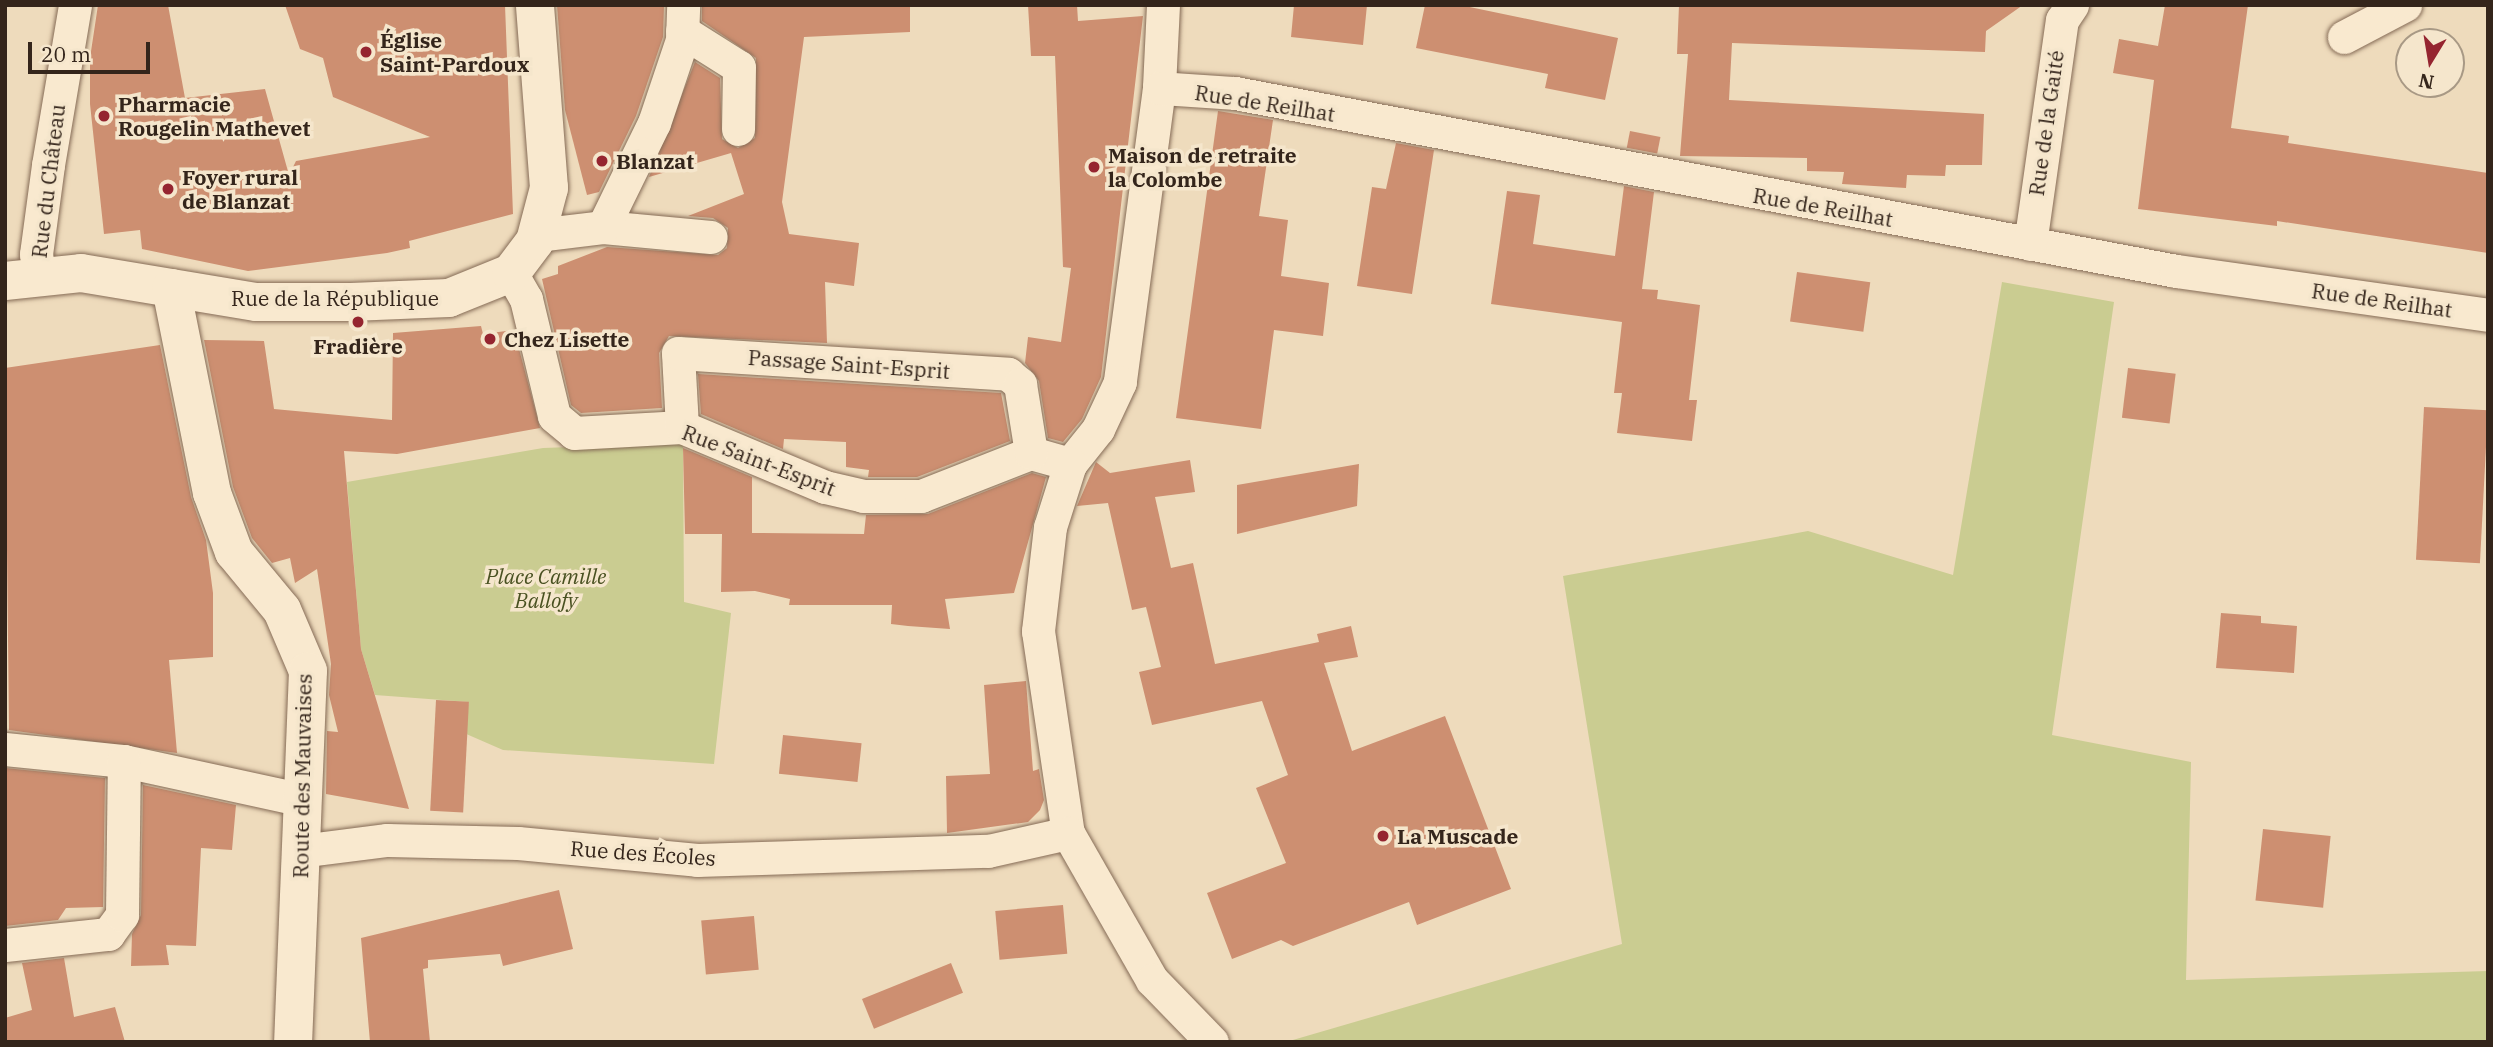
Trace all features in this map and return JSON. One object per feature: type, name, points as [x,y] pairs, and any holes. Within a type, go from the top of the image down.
[{"type":"street","name":"Rue du Château","points":[[22,278],[36,254],[75,5]]},
{"type":"street","points":[[511,273],[537,235],[549,188],[550,153],[535,5]]},
{"type":"street","points":[[1163,5],[1159,88],[1120,382],[1098,429],[1069,464],[1050,527],[1038,631],[1068,833],[1152,980],[1212,1042]]},
{"type":"street","name":"Rue de la Gaité","points":[[2030,244],[2062,20],[2072,5]]},
{"type":"street","points":[[2344,37],[2405,5]]},
{"type":"street","points":[[603,227],[654,123],[682,18],[739,67],[738,129]]},
{"type":"street","name":"Rue de Reilhat","points":[[1159,88],[1235,93],[2030,244],[2488,315]]},
{"type":"street","points":[[537,235],[603,227],[711,237]]},
{"type":"street","name":"Rue de la République","points":[[22,278],[81,273],[256,302],[388,301],[449,298],[511,273]]},
{"type":"street","name":"Rue Saint-Esprit","points":[[511,273],[526,299],[554,416],[561,428],[574,433],[682,427],[825,487],[863,496],[921,496],[1031,453]]},
{"type":"street","name":"Route des Mauvaises","points":[[171,288],[212,493],[234,551],[282,611],[308,671],[293,1042]]},
{"type":"street","name":"Passage Saint-Esprit","points":[[682,427],[678,353],[1009,374],[1020,384],[1031,453]]},
{"type":"street","points":[[1031,453],[1069,464]]},
{"type":"street","points":[[5,749],[124,761],[303,800]]},
{"type":"street","points":[[5,945],[107,934],[122,915],[124,761]]},
{"type":"street","name":"Rue des Écoles","points":[[300,851],[426,841],[518,843],[697,860],[988,851],[1068,833]]},
{"type":"green space","points":[[2002,282],[2114,302],[2052,735],[2191,762],[2186,980],[2488,971],[2488,1042],[1286,1042],[1622,944],[1563,576],[1808,531],[1953,575]]},
{"type":"green space","name":"Place Camille Ballofy","points":[[683,443],[684,602],[731,613],[714,764],[503,750],[464,733],[469,702],[375,695],[361,649],[347,482],[543,448]]},
{"type":"building","points":[[98,5],[168,5],[185,98],[265,89],[289,175],[296,161],[430,137],[333,97],[323,58],[300,49],[285,5],[505,5],[513,214],[409,241],[410,248],[387,253],[248,271],[142,249],[140,230],[104,234],[90,104],[90,58]]},
{"type":"building","points":[[557,5],[664,5],[663,37],[636,116],[599,192],[587,195],[565,110]]},
{"type":"building","points":[[702,5],[910,5],[910,32],[804,37],[782,202],[789,234],[859,243],[854,286],[825,282],[827,343],[669,336],[659,353],[662,408],[581,413],[571,405],[542,279],[558,274],[558,266],[607,247],[718,255],[727,248],[728,228],[713,218],[688,216],[744,194],[731,153],[649,177],[695,62],[720,78],[722,139],[738,148],[755,138],[756,58],[702,21]]},
{"type":"building","name":"Maison de retraite la Colombe","points":[[1028,5],[1077,5],[1078,21],[1143,16],[1101,377],[1082,419],[1063,442],[1048,438],[1039,381],[1025,363],[1028,337],[1061,342],[1071,268],[1063,267],[1055,56],[1031,56]]},
{"type":"building","points":[[1294,5],[1367,5],[1363,45],[1291,37]]},
{"type":"building","points":[[1425,5],[1460,5],[1618,38],[1605,100],[1545,88],[1548,74],[1416,48]]},
{"type":"building","points":[[1679,5],[2023,5],[1986,31],[1985,52],[1732,43],[1729,100],[1984,114],[1982,165],[1946,165],[1945,176],[1907,175],[1906,188],[1842,184],[1844,172],[1807,171],[1807,158],[1680,156],[1688,54],[1677,54]]},
{"type":"building","points":[[2165,5],[2248,5],[2231,128],[2289,136],[2288,143],[2488,173],[2488,253],[2277,221],[2277,226],[2138,209],[2154,80],[2113,73],[2119,39],[2158,46]]},
{"type":"building","points":[[1218,111],[1273,120],[1259,216],[1288,220],[1281,276],[1329,283],[1323,336],[1274,330],[1261,429],[1176,418]]},
{"type":"building","points":[[1630,131],[1660,137],[1657,154],[1627,148]]},
{"type":"building","points":[[1396,143],[1434,150],[1412,294],[1357,286],[1372,187],[1386,189]]},
{"type":"building","points":[[1624,186],[1654,192],[1642,289],[1658,290],[1657,299],[1700,305],[1689,400],[1697,400],[1692,441],[1617,433],[1622,393],[1614,393],[1622,322],[1491,304],[1507,191],[1540,195],[1533,244],[1615,256]]},
{"type":"building","points":[[1797,272],[1870,282],[1863,332],[1790,322]]},
{"type":"building","points":[[481,326],[483,334],[514,330],[540,428],[397,454],[344,451],[361,649],[409,809],[326,794],[327,731],[338,732],[329,695],[331,664],[317,569],[295,583],[290,558],[272,563],[252,538],[233,487],[204,340],[264,341],[274,409],[392,420],[393,333]]},
{"type":"building","points":[[160,345],[191,497],[206,540],[213,593],[213,657],[169,660],[177,753],[9,730],[5,368]]},
{"type":"building","points":[[2128,368],[2176,374],[2170,423],[2122,418]]},
{"type":"building","points":[[698,374],[1001,393],[1010,441],[917,477],[868,477],[869,470],[846,467],[846,442],[784,439],[783,449],[701,414]]},
{"type":"building","points":[[2424,407],[2488,410],[2480,563],[2416,560]]},
{"type":"building","points":[[683,448],[752,477],[752,533],[864,534],[866,515],[928,514],[1032,473],[1046,477],[1014,593],[945,599],[950,629],[908,626],[891,624],[892,605],[789,605],[790,599],[755,591],[721,592],[722,534],[685,534]]},
{"type":"building","name":"La Muscade","points":[[1190,460],[1195,492],[1155,497],[1171,568],[1193,563],[1215,664],[1319,642],[1317,634],[1351,626],[1358,657],[1324,663],[1352,751],[1445,716],[1511,889],[1417,925],[1409,902],[1293,946],[1281,940],[1232,959],[1207,893],[1286,863],[1256,788],[1288,775],[1262,701],[1152,725],[1139,672],[1161,667],[1146,607],[1132,610],[1108,503],[1077,506],[1096,462],[1110,473]]},
{"type":"building","points":[[1359,464],[1357,506],[1237,534],[1237,485]]},
{"type":"building","points":[[2221,613],[2261,616],[2261,623],[2297,626],[2294,673],[2216,668]]},
{"type":"building","points":[[1026,681],[1033,771],[1039,769],[1044,800],[1040,810],[1028,822],[947,833],[946,776],[990,774],[984,685]]},
{"type":"building","points":[[436,700],[469,702],[463,813],[430,811]]},
{"type":"building","points":[[783,735],[862,743],[857,782],[779,774]]},
{"type":"building","points":[[5,768],[105,778],[103,907],[66,908],[58,920],[5,926]]},
{"type":"building","points":[[143,785],[236,805],[232,850],[201,848],[196,946],[166,945],[169,965],[131,966],[132,934],[141,915]]},
{"type":"building","points":[[2263,829],[2331,836],[2323,908],[2255,901]]},
{"type":"building","points":[[559,890],[573,949],[503,966],[500,954],[428,960],[428,968],[423,969],[430,1042],[370,1042],[361,938]]},
{"type":"building","points":[[1063,905],[1067,954],[1000,960],[995,911]]},
{"type":"building","points":[[754,916],[759,970],[706,974],[701,921]]},
{"type":"building","points":[[64,958],[74,1017],[115,1007],[125,1042],[5,1042],[5,1018],[32,1010],[22,963]]},
{"type":"building","points":[[951,963],[963,993],[874,1029],[862,999]]},
{"type":"place","name":"Église Saint-Pardoux","points":[[366,52]]},
{"type":"place","name":"Pharmacie Rougelin Mathevet","points":[[104,116]]},
{"type":"place","name":"Blanzat","points":[[602,161]]},
{"type":"place","name":"Maison de retraite la Colombe","points":[[1094,167]]},
{"type":"place","name":"Foyer rural de Blanzat","points":[[168,189]]},
{"type":"place","name":"Fradière","points":[[358,322]]},
{"type":"place","name":"Chez Lisette","points":[[490,339]]},
{"type":"place","name":"La Muscade","points":[[1383,836]]}]
